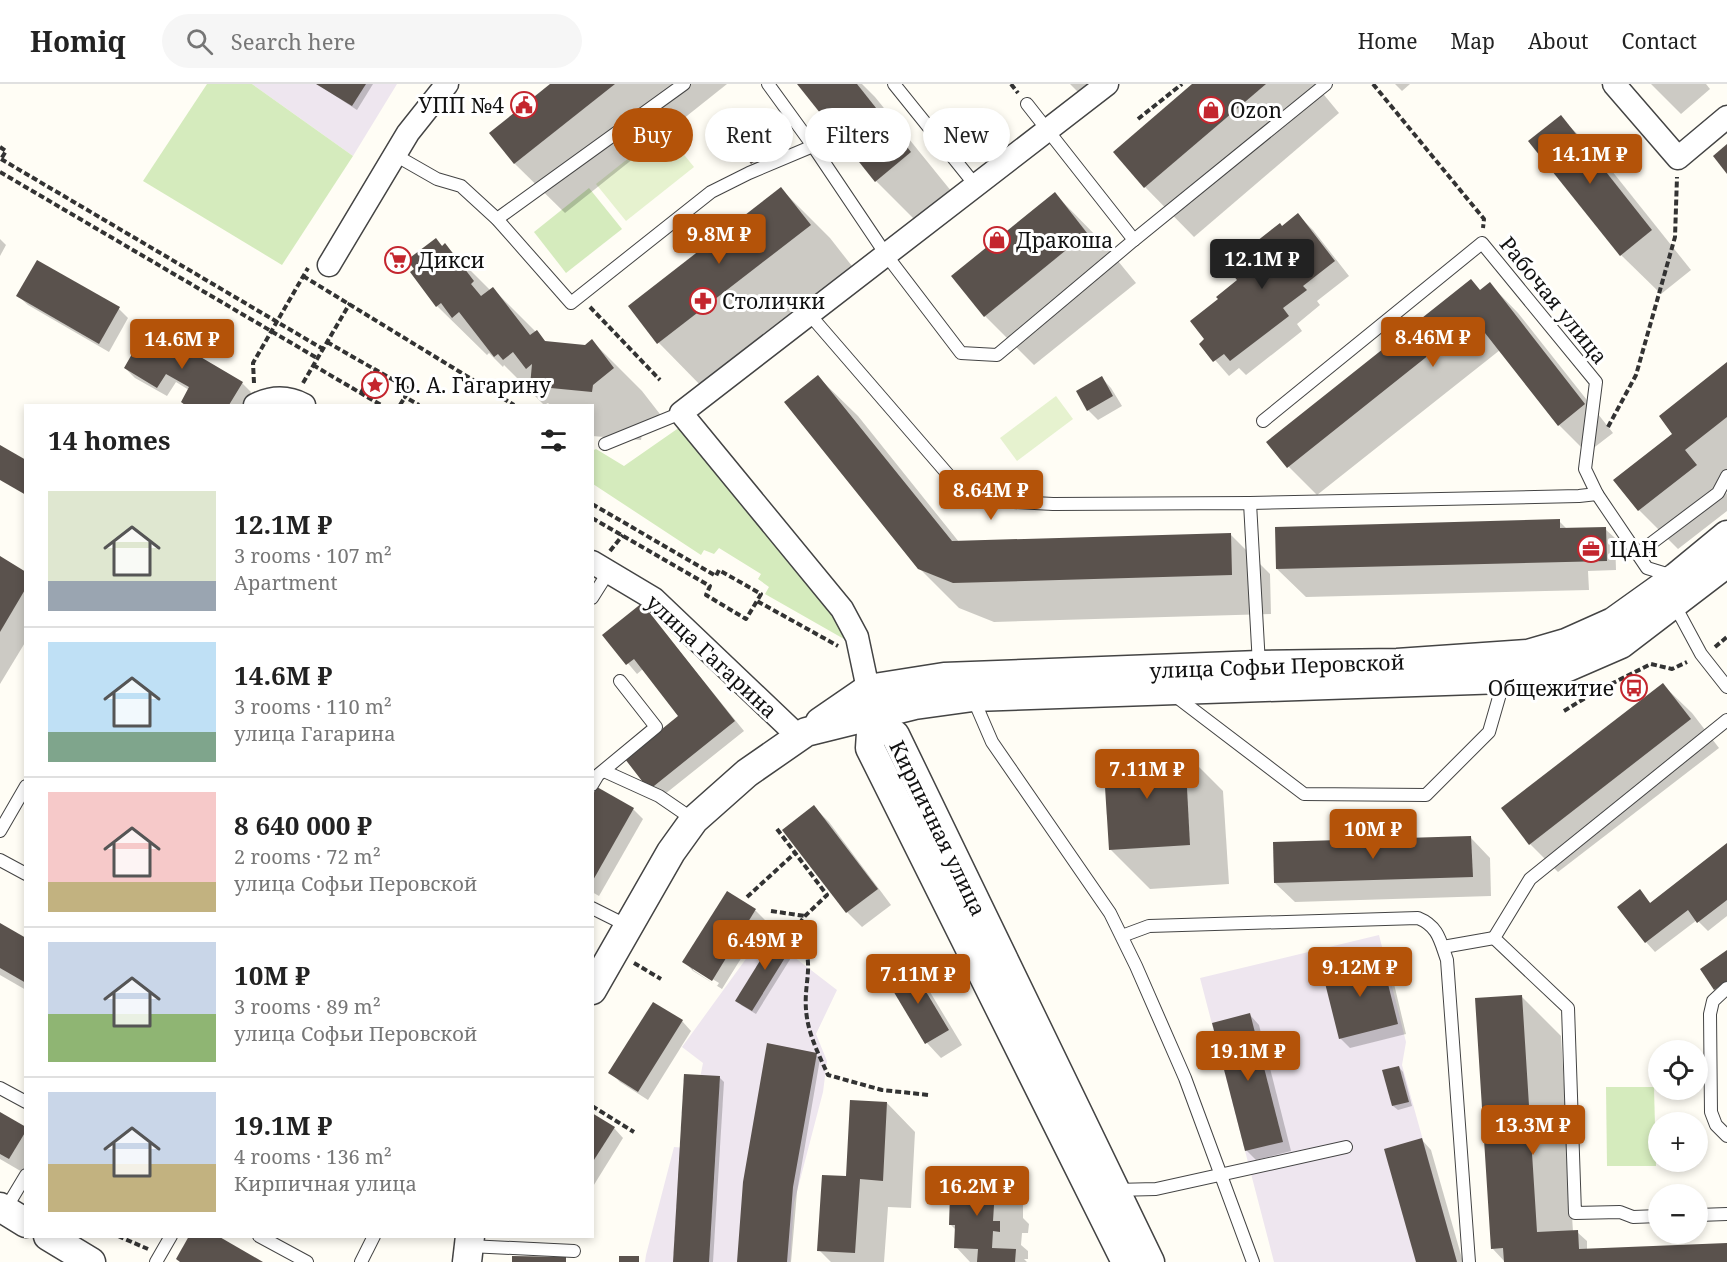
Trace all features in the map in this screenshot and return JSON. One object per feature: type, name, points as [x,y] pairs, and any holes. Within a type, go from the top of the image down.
[{"type":"street","points":[[329,265],[408,134],[447,84]]},
{"type":"street","points":[[872,717],[857,637],[842,609],[681,413],[1107,84]]},
{"type":"street","points":[[1614,84],[1678,158],[1727,117]]},
{"type":"street","points":[[257,404],[269,399],[298,403]]},
{"type":"street","name":"улица Софьи Перовской","points":[[802,734],[915,705],[973,697],[1530,678],[1591,659],[1621,644],[1727,535]]},
{"type":"street","name":"улица Софьи Перовской","points":[[594,987],[670,852],[694,820],[747,773],[868,690],[944,676],[1258,665],[1397,663],[1528,654],[1566,643],[1613,622],[1727,563]]},
{"type":"street","name":"улица Гагарина","points":[[601,567],[654,599],[802,734]]},
{"type":"street","name":"Кирпичная улица","points":[[872,717],[895,735],[1150,1262]]},
{"type":"street","name":"Кирпичная улица","points":[[872,717],[870,748],[1126,1262]]},
{"type":"street","points":[[51,1238],[91,1262]]},
{"type":"lane","points":[[497,219],[684,84]]},
{"type":"lane","points":[[768,84],[805,135]]},
{"type":"lane","points":[[894,84],[976,186]]},
{"type":"lane","points":[[824,162],[887,256],[961,353],[997,355],[1326,84]]},
{"type":"lane","points":[[1027,104],[1134,240]]},
{"type":"lane","points":[[395,155],[437,179],[461,186],[497,219],[571,303],[711,192],[748,173],[805,149]]},
{"type":"lane","points":[[1263,421],[1482,243]]},
{"type":"lane","name":"Рабочая улица","points":[[1482,243],[1596,382],[1585,469],[1597,494]]},
{"type":"lane","points":[[810,315],[964,493],[996,501],[1053,504],[1250,503],[1597,494],[1647,568],[1674,591],[1701,654],[1727,687]]},
{"type":"lane","points":[[605,444],[681,413]]},
{"type":"lane","points":[[1637,554],[1718,493],[1727,476]]},
{"type":"lane","points":[[1250,503],[1258,665]]},
{"type":"lane","points":[[594,591],[601,567]]},
{"type":"lane","points":[[1168,691],[1304,794],[1426,795],[1489,732],[1504,680]]},
{"type":"lane","points":[[594,783],[604,771],[656,728],[620,681]]},
{"type":"lane","points":[[973,697],[992,742],[1110,913],[1137,966],[1185,1078],[1253,1262]]},
{"type":"lane","points":[[1443,947],[1494,938],[1530,879],[1727,720]]},
{"type":"lane","points":[[604,771],[659,796],[694,820]]},
{"type":"lane","points":[[0,831],[24,789]]},
{"type":"lane","points":[[0,860],[24,873]]},
{"type":"lane","points":[[594,909],[628,926]]},
{"type":"lane","points":[[1122,936],[1149,926],[1418,918],[1430,923],[1440,937],[1447,960],[1469,1262]]},
{"type":"lane","points":[[1494,938],[1568,1008],[1575,1213],[1620,1212],[1633,1217],[1648,1216]]},
{"type":"lane","points":[[1727,988],[1713,1001],[1710,1014],[1711,1112],[1716,1125],[1727,1136]]},
{"type":"lane","points":[[0,1088],[24,1101]]},
{"type":"lane","points":[[1115,1190],[1156,1189],[1346,1146]]},
{"type":"lane","points":[[10,1213],[24,1180]]},
{"type":"lane","points":[[1708,1215],[1727,1214]]},
{"type":"lane","points":[[156,1262],[170,1238]]},
{"type":"lane","points":[[263,1238],[307,1262]]},
{"type":"lane","points":[[361,1262],[370,1238]]},
{"type":"lane","points":[[468,1248],[574,1251]]},
{"type":"path","points":[[1138,119],[1182,84]]},
{"type":"path","points":[[1373,84],[1484,219],[1482,243]]},
{"type":"path","points":[[0,147],[6,151],[1,160],[323,349]]},
{"type":"path","points":[[1608,427],[1636,375],[1675,237],[1678,158]]},
{"type":"path","points":[[0,172],[318,358]]},
{"type":"path","points":[[303,276],[512,404]]},
{"type":"path","points":[[580,296],[660,380]]},
{"type":"path","points":[[298,403],[313,365],[350,303]]},
{"type":"path","points":[[327,342],[409,389],[401,404]]},
{"type":"path","points":[[313,365],[379,404]]},
{"type":"path","points":[[361,393],[374,369]]},
{"type":"path","points":[[405,397],[417,404]]},
{"type":"path","points":[[594,505],[716,576]]},
{"type":"path","points":[[594,519],[710,586]]},
{"type":"path","points":[[719,570],[761,594],[746,619],[706,594],[716,576],[719,570]]},
{"type":"path","points":[[757,601],[839,647]]},
{"type":"path","points":[[1564,711],[1595,692],[1651,664],[1672,669],[1727,638]]},
{"type":"path","points":[[777,829],[827,895],[796,928],[804,941],[809,968],[806,996],[807,1018],[813,1040],[828,1075],[882,1090],[929,1095]]},
{"type":"path","points":[[747,897],[795,853]]},
{"type":"path","points":[[771,911],[805,916]]},
{"type":"path","points":[[615,952],[661,979]]},
{"type":"path","points":[[594,1107],[634,1132]]},
{"type":"shaded area","points":[[252,84],[397,84],[353,156]]},
{"type":"shaded area","points":[[764,934],[837,990],[816,1034],[827,1061],[823,1092],[794,1203],[790,1262],[645,1262],[674,1147],[686,1148],[703,1063],[682,1047]]},
{"type":"shaded area","points":[[1379,935],[1406,1042],[1402,1065],[1457,1262],[1274,1262],[1200,978]]},
{"type":"green space","points":[[207,84],[252,84],[353,156],[282,265],[143,181]]},
{"type":"green space","points":[[624,162],[690,162],[694,167],[626,221],[596,184]]},
{"type":"green space","points":[[589,188],[622,229],[566,273],[534,232]]},
{"type":"green space","points":[[1056,396],[1073,419],[1017,461],[1000,438]]},
{"type":"green space","points":[[680,427],[834,615],[844,639],[765,594],[769,587],[758,579],[761,574],[719,548],[714,554],[704,550],[701,555],[594,485],[594,450],[596,449],[624,466]]},
{"type":"green space","points":[[1606,1087],[1648,1087],[1648,1100],[1654,1100],[1655,1112],[1648,1112],[1648,1166],[1607,1166]]},
{"type":"building","points":[[316,84],[366,84],[352,106]]},
{"type":"building","points":[[550,84],[615,84],[514,164],[489,133]]},
{"type":"building","points":[[797,84],[857,84],[876,108],[816,108]]},
{"type":"building","points":[[1192,84],[1266,84],[1144,188],[1113,152]]},
{"type":"building","points":[[1561,115],[1652,230],[1620,256],[1528,141]]},
{"type":"building","points":[[1727,144],[1727,174],[1713,156]]},
{"type":"building","points":[[859,162],[899,162],[875,182]]},
{"type":"building","points":[[781,187],[811,225],[657,344],[628,306]]},
{"type":"building","points":[[1055,192],[1087,233],[984,317],[951,276]]},
{"type":"building","points":[[1298,213],[1335,261],[1303,286],[1307,290],[1283,308],[1289,316],[1230,361],[1224,354],[1213,362],[1199,344],[1204,339],[1190,321],[1218,299],[1216,297],[1237,280],[1232,274],[1259,253],[1252,245],[1280,223],[1282,226]]},
{"type":"building","points":[[436,238],[442,246],[445,243],[474,281],[471,284],[481,296],[493,287],[530,335],[537,330],[545,341],[585,345],[592,339],[614,368],[593,385],[592,392],[530,386],[532,364],[526,369],[513,352],[503,360],[498,354],[494,357],[459,312],[452,318],[441,303],[436,307],[410,272],[414,269],[407,260]]},
{"type":"building","points":[[37,260],[120,307],[99,344],[16,296]]},
{"type":"building","points":[[1471,279],[1480,290],[1490,282],[1585,404],[1558,426],[1474,319],[1287,468],[1266,442]]},
{"type":"building","points":[[148,326],[243,382],[230,404],[184,404],[181,402],[189,387],[166,374],[157,388],[124,368]]},
{"type":"building","points":[[1727,362],[1727,417],[1685,450],[1697,465],[1638,511],[1613,480],[1672,434],[1659,416]]},
{"type":"building","points":[[818,375],[952,541],[1231,533],[1232,575],[953,583],[918,569],[784,402]]},
{"type":"building","points":[[1102,376],[1113,396],[1087,411],[1076,391]]},
{"type":"building","points":[[0,445],[24,459],[24,494],[0,480]]},
{"type":"building","points":[[1560,519],[1560,528],[1606,527],[1607,561],[1276,569],[1275,527]]},
{"type":"building","points":[[0,556],[24,571],[24,591],[0,632]]},
{"type":"building","points":[[642,603],[735,721],[649,790],[625,759],[678,716],[634,659],[626,665],[602,635]]},
{"type":"building","points":[[1663,683],[1691,719],[1529,845],[1501,808]]},
{"type":"building","points":[[1185,750],[1190,845],[1109,850],[1103,755]]},
{"type":"building","points":[[597,787],[634,808],[594,878],[594,792]]},
{"type":"building","points":[[814,805],[878,889],[846,913],[782,830]]},
{"type":"building","points":[[1471,836],[1473,877],[1274,883],[1273,842]]},
{"type":"building","points":[[1727,843],[1727,900],[1697,923],[1688,910],[1645,943],[1617,907],[1640,889],[1650,903]]},
{"type":"building","points":[[727,891],[756,909],[712,981],[682,962]]},
{"type":"building","points":[[0,923],[24,937],[24,982],[0,968]]},
{"type":"building","points":[[779,930],[796,940],[752,1011],[735,1001]]},
{"type":"building","points":[[1727,950],[1727,981],[1714,990],[1700,969]]},
{"type":"building","points":[[1381,956],[1398,1024],[1339,1039],[1322,971]]},
{"type":"building","points":[[910,965],[949,1030],[925,1044],[886,979]]},
{"type":"building","points":[[1522,995],[1537,1232],[1578,1230],[1579,1249],[1727,1243],[1727,1262],[1504,1262],[1503,1248],[1491,1249],[1475,998]]},
{"type":"building","points":[[653,1002],[683,1020],[638,1092],[608,1073]]},
{"type":"building","points":[[1250,1013],[1283,1142],[1245,1151],[1212,1023]]},
{"type":"building","points":[[767,1043],[817,1053],[793,1187],[787,1262],[737,1262],[743,1182]]},
{"type":"building","points":[[1399,1066],[1409,1102],[1392,1106],[1382,1070]]},
{"type":"building","points":[[684,1074],[720,1076],[709,1262],[673,1262]]},
{"type":"building","points":[[850,1100],[887,1102],[883,1181],[860,1179],[855,1253],[817,1251],[822,1175],[846,1176]]},
{"type":"building","points":[[0,1112],[24,1126],[24,1134],[9,1159],[0,1154]]},
{"type":"building","points":[[594,1114],[615,1127],[594,1160]]},
{"type":"building","points":[[1422,1138],[1457,1262],[1416,1262],[1384,1149]]},
{"type":"building","points":[[957,1172],[995,1174],[995,1194],[1001,1194],[1000,1205],[994,1205],[993,1221],[1000,1221],[1000,1232],[993,1231],[992,1248],[1016,1249],[1015,1262],[977,1262],[978,1249],[954,1248],[955,1225],[949,1225],[950,1194],[957,1194]]},
{"type":"building","points":[[188,1238],[221,1238],[263,1262],[180,1262],[176,1259]]},
{"type":"building","points":[[512,1256],[566,1257],[566,1262],[512,1262]]},
{"type":"building","points":[[619,1256],[639,1256],[639,1262],[619,1262]]},
{"type":"place","name":"УПП №4","points":[[524,105]]},
{"type":"place","name":"Ozon","points":[[1211,110]]},
{"type":"place","name":"Дракоша","points":[[997,240]]},
{"type":"place","name":"Дикси","points":[[398,260]]},
{"type":"place","name":"Столички","points":[[703,301]]},
{"type":"place","name":"Ю. А. Гагарину","points":[[375,385]]},
{"type":"place","name":"ЦАН","points":[[1591,549]]},
{"type":"place","name":"Общежитие","points":[[1634,688]]}]
